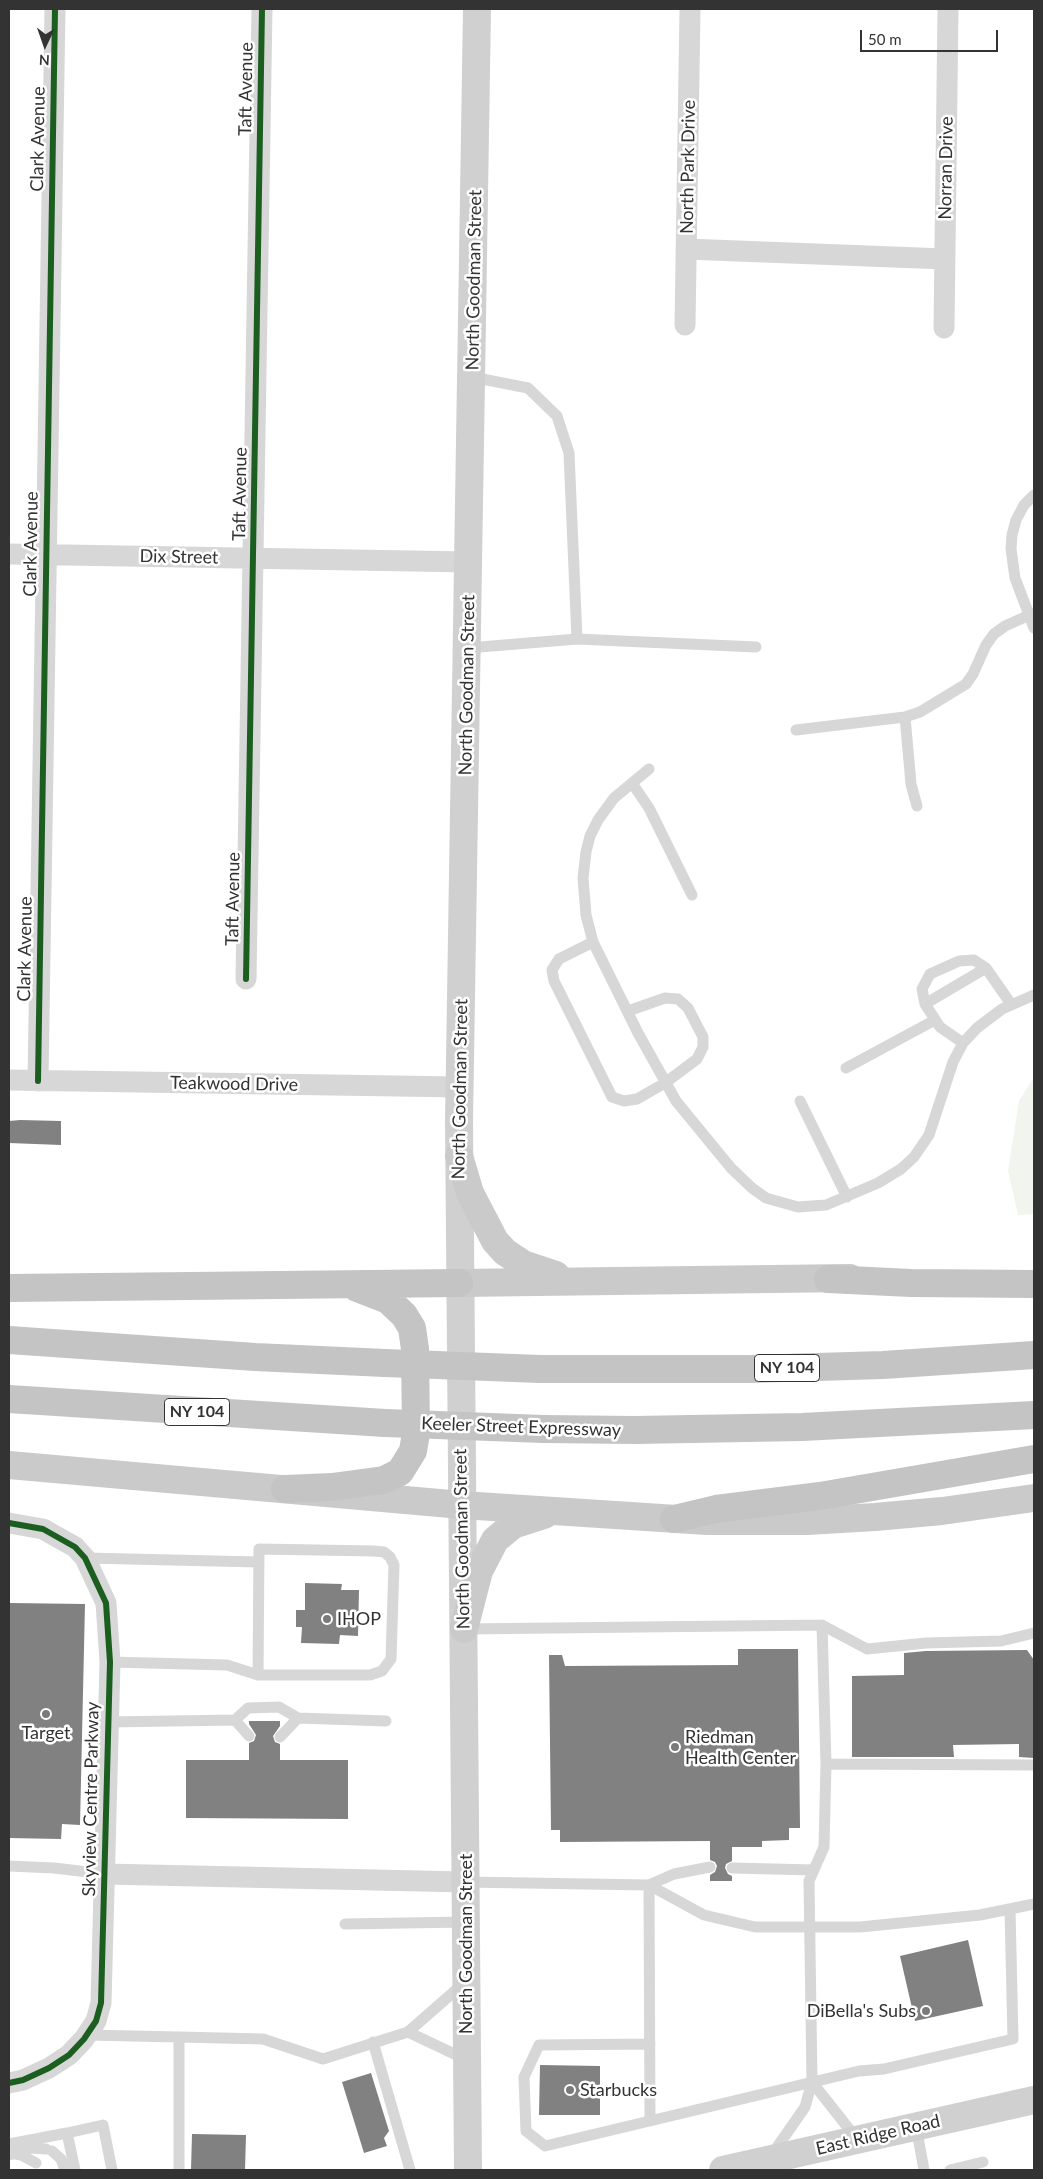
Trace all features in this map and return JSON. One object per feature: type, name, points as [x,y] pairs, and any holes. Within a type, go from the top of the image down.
[{"type":"highway","points":[[828,1279],[929,1283],[1034,1284]]},
{"type":"highway","points":[[285,1489],[332,1488],[384,1480],[395,1476],[404,1468],[414,1445],[415,1348],[414,1335],[409,1321],[394,1305],[381,1296],[356,1288],[333,1284]]},
{"type":"highway","points":[[9,1288],[459,1284]]},
{"type":"highway","name":"NY 104","points":[[9,1340],[255,1357],[540,1369],[741,1370],[900,1364],[1034,1355]]},
{"type":"highway","name":"Keeler Street Expressway","points":[[9,1399],[385,1423],[543,1429],[635,1430],[802,1427],[1034,1415]]},
{"type":"highway","points":[[674,1519],[716,1509],[820,1496],[1034,1459]]},
{"type":"main road","name":"North Goodman Street","points":[[468,2170],[459,1156],[477,9]]},
{"type":"main road","points":[[459,1156],[474,1203],[485,1225],[500,1247],[523,1264],[549,1273],[587,1282]]},
{"type":"main road","points":[[459,1284],[828,1279],[1034,1271]]},
{"type":"main road","points":[[9,1465],[462,1505],[674,1519],[775,1521],[867,1518],[942,1511],[1034,1498]]},
{"type":"main road","points":[[464,1629],[479,1571],[491,1546],[499,1535],[521,1521],[567,1512]]},
{"type":"main road","name":"East Ridge Road","points":[[723,2170],[1034,2100]]},
{"type":"street","name":"Clark Avenue","points":[[38,1081],[55,9]]},
{"type":"street","name":"Taft Avenue","points":[[246,979],[262,9]]},
{"type":"street","name":"North Park Drive","points":[[685,325],[690,9]]},
{"type":"street","name":"Norran Drive","points":[[944,328],[948,9]]},
{"type":"street","points":[[686,249],[945,258]]},
{"type":"street","name":"Dix Street","points":[[9,554],[469,562]]},
{"type":"street","name":"Teakwood Drive","points":[[9,1080],[460,1088]]},
{"type":"street","name":"Skyview Centre Parkway","points":[[9,1523],[43,1529],[75,1547],[85,1558],[106,1603],[110,1662],[101,2004],[96,2021],[87,2035],[69,2055],[49,2068],[9,2084]]},
{"type":"street","name":"Skyview Centre Parkway","points":[[105,1874],[465,1882]]},
{"type":"lane","points":[[472,377],[528,388],[557,416],[570,453],[577,639]]},
{"type":"lane","points":[[1034,494],[1020,512],[1011,543],[1013,572],[1032,614],[1034,628]]},
{"type":"lane","points":[[796,730],[905,718],[920,712],[966,684],[974,674],[986,645],[994,634],[1005,626],[1032,614]]},
{"type":"lane","points":[[468,648],[577,639],[756,647]]},
{"type":"lane","points":[[905,718],[911,784],[917,806]]},
{"type":"lane","points":[[650,769],[632,783],[603,811],[594,828],[586,852],[583,886],[586,915],[593,942],[676,1101],[731,1168],[759,1194],[781,1204],[807,1208],[847,1197],[894,1174],[908,1163],[919,1150],[931,1130],[953,1062],[963,1043],[985,1022],[1011,1004],[1034,995]]},
{"type":"lane","points":[[632,783],[649,808],[692,895]]},
{"type":"lane","points":[[593,942],[558,959],[552,970],[554,981],[612,1097],[624,1101],[637,1099],[665,1083],[697,1059],[703,1048],[703,1037],[688,1008],[678,999],[665,998],[628,1012]]},
{"type":"lane","points":[[963,1043],[946,1032],[935,1020],[925,1004],[922,995],[926,978],[935,971],[959,961],[969,959],[979,962],[986,968],[1011,1004]]},
{"type":"lane","points":[[925,1004],[986,968]]},
{"type":"lane","points":[[846,1068],[935,1020]]},
{"type":"lane","points":[[800,1101],[847,1197]]},
{"type":"lane","points":[[110,1662],[227,1665],[258,1675],[370,1674],[382,1671],[391,1659],[394,1565],[390,1557],[384,1552],[374,1551],[259,1549],[258,1675]]},
{"type":"lane","points":[[85,1558],[258,1562]]},
{"type":"lane","points":[[768,2161],[805,2107],[812,2082],[809,1881],[824,1847],[826,1764],[822,1625]]},
{"type":"lane","points":[[464,1629],[822,1625],[867,1649],[926,1643],[1001,1641],[1034,1633]]},
{"type":"lane","points":[[108,1722],[235,1720],[248,1708],[279,1707],[298,1718],[386,1720]]},
{"type":"lane","points":[[280,1737],[298,1718]]},
{"type":"lane","points":[[235,1720],[249,1736]]},
{"type":"lane","points":[[826,1764],[1034,1765]]},
{"type":"lane","points":[[9,1866],[54,1868],[105,1874]]},
{"type":"lane","points":[[465,1882],[649,1885],[674,1874],[710,1867]]},
{"type":"lane","points":[[732,1868],[814,1870]]},
{"type":"lane","points":[[649,1885],[704,1915],[755,1927],[860,1927],[980,1915],[1034,1904]]},
{"type":"lane","points":[[649,1885],[650,2121]]},
{"type":"lane","points":[[650,2044],[539,2045],[524,2077],[526,2131],[545,2146],[859,2071],[884,2069],[1013,2039],[1010,1909]]},
{"type":"lane","points":[[345,1924],[466,1922]]},
{"type":"lane","points":[[87,2035],[263,2039],[323,2059],[408,2032],[466,1981]]},
{"type":"lane","points":[[408,2032],[467,2060]]},
{"type":"lane","points":[[179,2037],[179,2170]]},
{"type":"lane","points":[[373,2042],[410,2170]]},
{"type":"lane","points":[[812,2082],[857,2139]]},
{"type":"lane","points":[[10,2151],[67,2133],[103,2125],[112,2170]]},
{"type":"lane","points":[[916,2126],[924,2170]]},
{"type":"lane","points":[[67,2133],[75,2170]]},
{"type":"lane","points":[[10,2151],[31,2148],[49,2150],[61,2159],[65,2170]]},
{"type":"lane","points":[[10,2151],[41,2167]]},
{"type":"lane","points":[[950,2170],[983,2162]]},
{"type":"shaded area","points":[[1034,1077],[1034,1214],[1018,1215],[1008,1171],[1019,1101]]},
{"type":"building","points":[[9,1121],[61,1121],[61,1145],[9,1143]]},
{"type":"building","name":"IHOP","points":[[305,1583],[342,1584],[341,1590],[359,1590],[358,1636],[340,1635],[339,1644],[301,1643],[302,1627],[296,1627],[296,1610],[305,1610]]},
{"type":"building","name":"Target","points":[[9,1603],[85,1604],[80,1825],[62,1824],[61,1839],[9,1838]]},
{"type":"building","name":"Riedman Health Center","points":[[738,1649],[798,1649],[800,1828],[789,1828],[789,1840],[762,1841],[762,1847],[732,1847],[732,1861],[726,1864],[725,1868],[728,1874],[732,1876],[732,1881],[710,1881],[710,1875],[715,1872],[717,1866],[715,1862],[710,1860],[710,1841],[560,1842],[560,1830],[551,1830],[549,1655],[562,1655],[565,1666],[738,1665]]},
{"type":"building","points":[[1027,1650],[1034,1660],[1034,1758],[1019,1757],[1019,1744],[953,1745],[954,1757],[852,1757],[852,1676],[904,1675],[904,1653]]},
{"type":"building","points":[[249,1721],[280,1721],[280,1726],[273,1736],[275,1742],[280,1744],[280,1760],[348,1760],[348,1819],[186,1818],[186,1760],[249,1760],[249,1743],[254,1741],[256,1735]]},
{"type":"building","points":[[968,1940],[983,2006],[915,2021],[900,1956]]},
{"type":"building","name":"Starbucks","points":[[540,2065],[600,2066],[600,2115],[539,2115]]},
{"type":"building","points":[[371,2073],[389,2131],[384,2138],[387,2146],[364,2153],[342,2082]]},
{"type":"building","points":[[192,2134],[246,2135],[245,2170],[191,2170]]},
{"type":"cycle path","points":[[38,1081],[55,9]]},
{"type":"cycle path","points":[[246,979],[262,9]]},
{"type":"cycle path","points":[[9,1523],[43,1529],[75,1547],[85,1558],[106,1603],[110,1662],[101,2003],[96,2021],[84,2039],[69,2055],[49,2068],[23,2080],[9,2083]]},
{"type":"place","name":"IHOP","points":[[327,1619]]},
{"type":"place","name":"Target","points":[[46,1714]]},
{"type":"place","name":"Riedman Health Center","points":[[675,1747]]},
{"type":"place","name":"DiBella's Subs","points":[[926,2011]]},
{"type":"place","name":"Starbucks","points":[[570,2090]]}]
